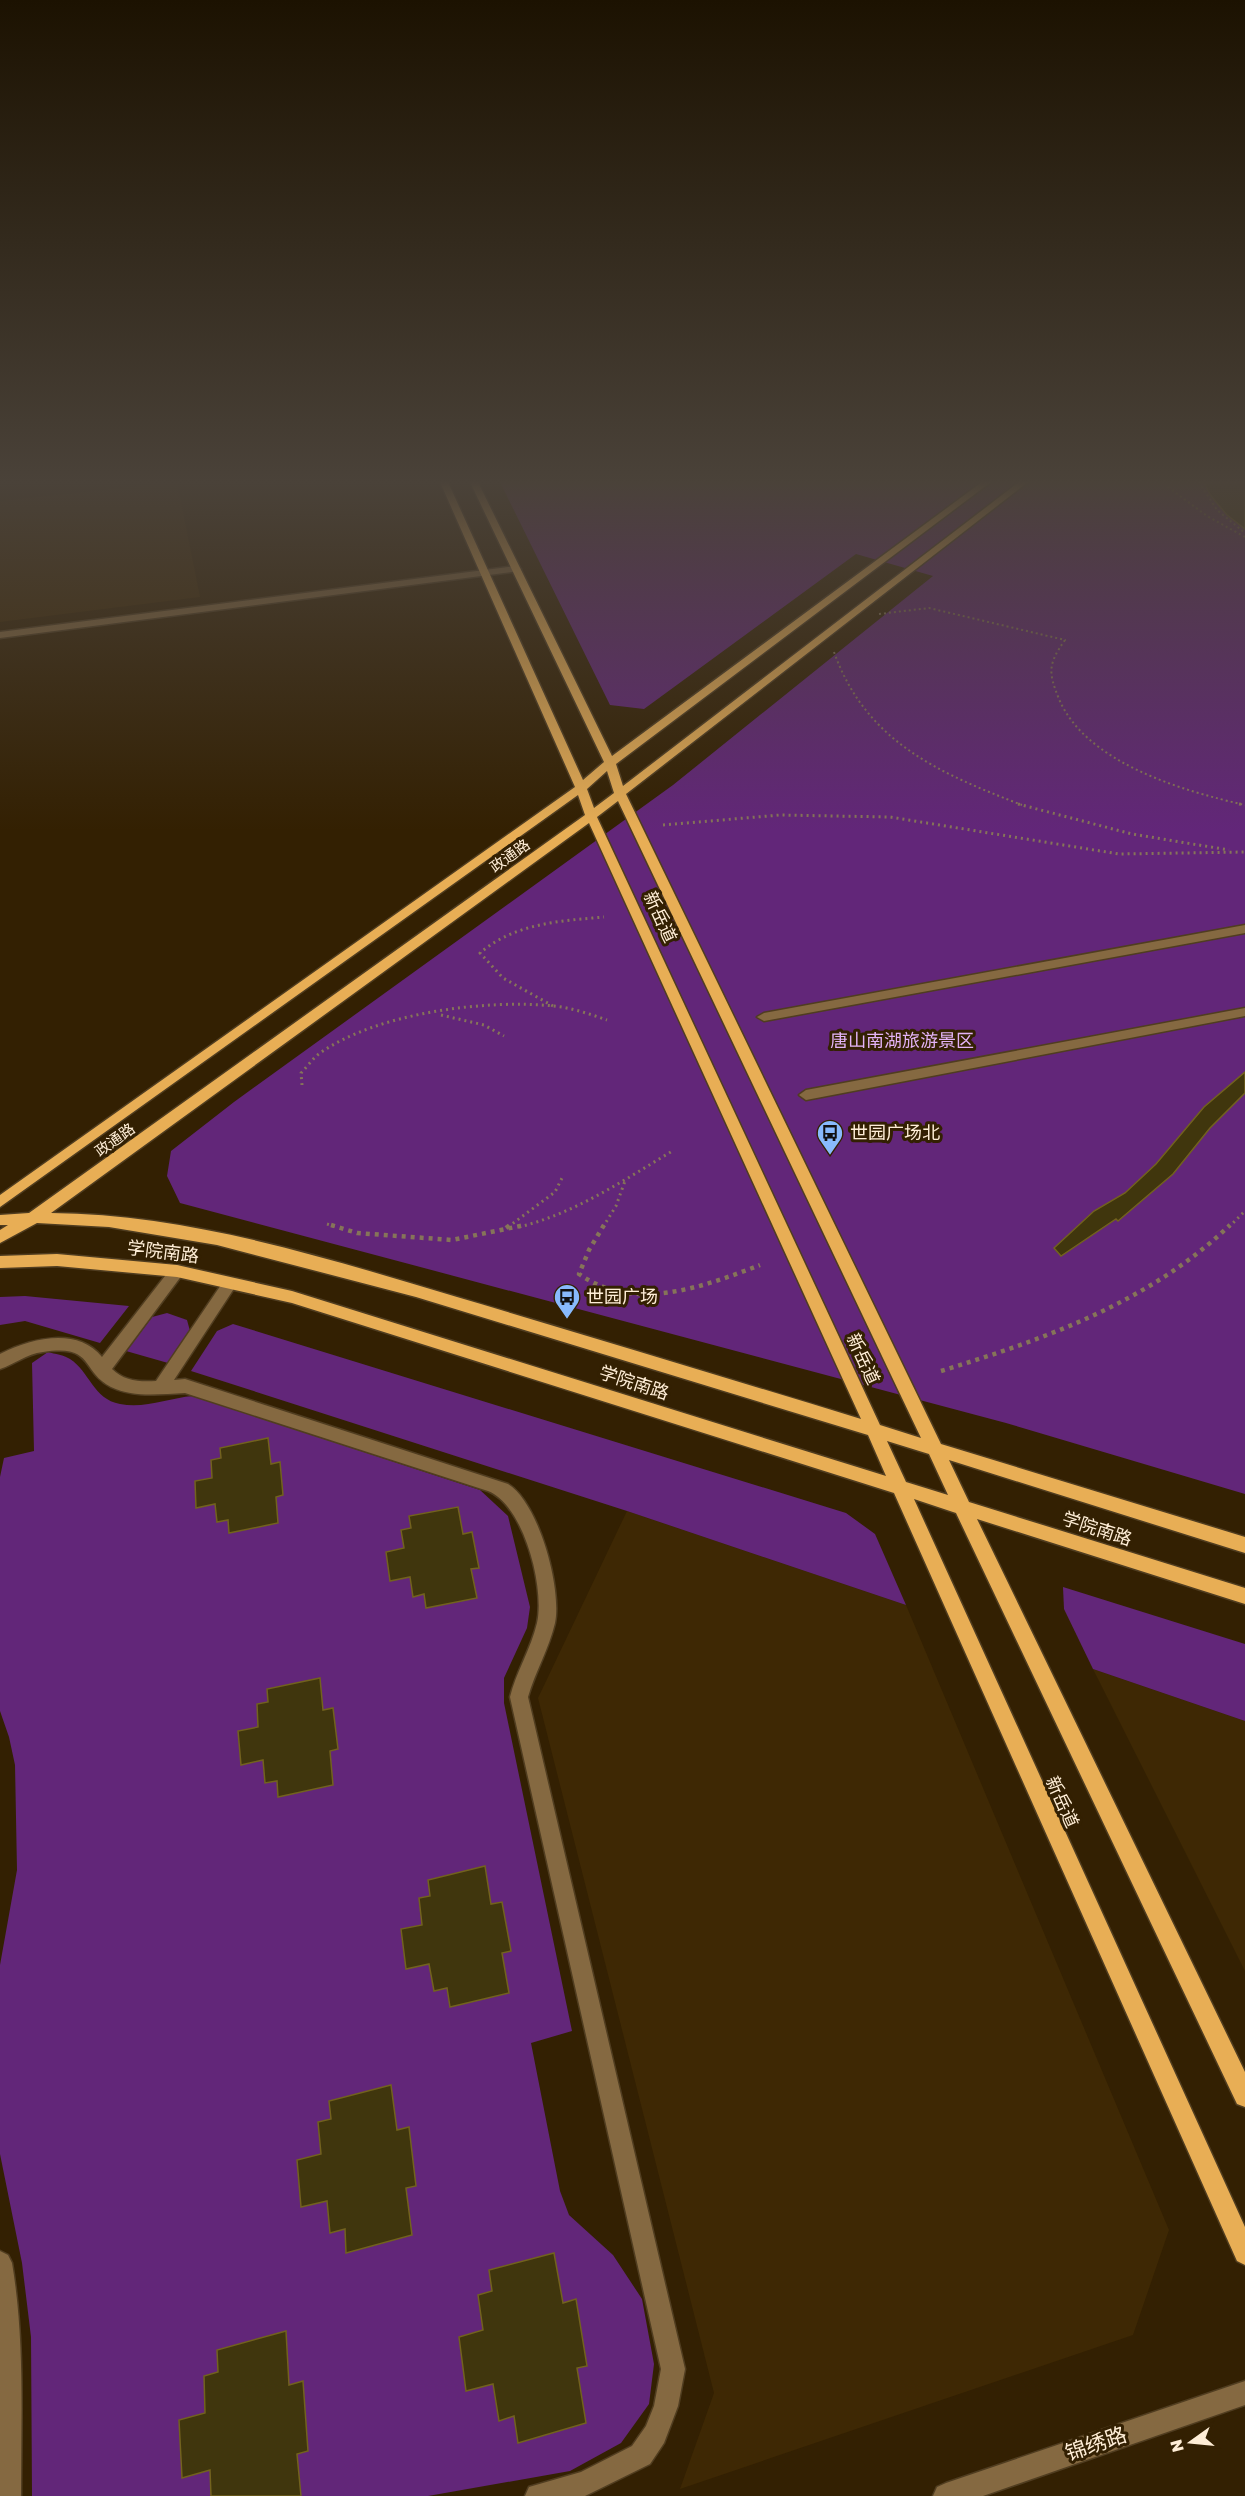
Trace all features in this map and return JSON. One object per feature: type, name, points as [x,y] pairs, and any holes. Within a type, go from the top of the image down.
[{"type":"main road","name":"新岳道","points":[[496,598],[581,788],[591,816],[873,1428],[1245,2253]]},
{"type":"main road","name":"新岳道","points":[[530,598],[610,763],[620,793],[965,1508],[1245,2096]]},
{"type":"main road","name":"政通路","points":[[0,1202],[581,788],[610,763],[837,598]]},
{"type":"main road","name":"政通路","points":[[0,1237],[34,1217],[591,816],[867,598]]},
{"type":"main road","name":"学院南路","points":[[0,1220],[34,1217],[132,1222],[229,1240],[398,1285],[873,1428],[936,1450],[1245,1545]]},
{"type":"main road","name":"学院南路","points":[[0,1262],[57,1260],[177,1271],[358,1316],[1245,1596]]},
{"type":"street","points":[[0,635],[286,598]]},
{"type":"street","points":[[764,1017],[1245,929]]},
{"type":"street","points":[[806,1095],[1245,1012]]},
{"type":"street","points":[[101,1371],[177,1271]]},
{"type":"street","points":[[161,1387],[230,1283]]},
{"type":"street","points":[[0,1362],[30,1348],[59,1344],[87,1352],[101,1371],[117,1382],[142,1389],[185,1386],[490,1485],[507,1492],[522,1511],[530,1531],[547,1595],[546,1622],[525,1672],[519,1697],[673,2369],[666,2406],[655,2434],[641,2455],[584,2484],[538,2496]]},
{"type":"street","points":[[0,2263],[5,2291],[9,2360],[8,2496]]},
{"type":"street","name":"锦绣路","points":[[946,2496],[1245,2393]]},
{"type":"path","points":[[879,614],[930,608],[1065,640],[1052,660],[1052,677],[1056,697],[1081,730],[1103,749],[1142,771],[1193,792],[1245,805]]},
{"type":"path","points":[[834,652],[852,694],[869,715],[894,739],[960,779],[1003,798],[1096,827],[1243,852]]},
{"type":"path","points":[[663,825],[780,815],[890,817],[1119,854],[1243,852]]},
{"type":"path","points":[[554,1006],[532,992],[495,975],[480,953],[487,945],[529,928],[604,916]]},
{"type":"path","points":[[302,1085],[301,1073],[306,1064],[317,1054],[382,1025],[483,1005],[554,1006],[607,1020]]},
{"type":"path","points":[[437,1014],[484,1024],[504,1036]]},
{"type":"path","points":[[327,1224],[357,1233],[452,1240],[472,1238],[505,1228],[551,1219],[580,1206],[674,1150]]},
{"type":"path","points":[[505,1228],[555,1192],[563,1176]]},
{"type":"path","points":[[625,1180],[621,1200],[585,1254],[579,1274],[603,1288],[636,1293],[665,1292],[716,1282],[760,1264]]},
{"type":"path","points":[[942,1371],[1010,1351],[1127,1300],[1186,1263],[1245,1211]]},
{"type":"shaded area","points":[[0,598],[188,598],[0,622]]},
{"type":"shaded area","points":[[627,1511],[906,1605],[1169,2230],[1133,2335],[680,2489],[714,2393],[538,1698]]},
{"type":"shaded area","points":[[1093,1669],[1245,1721],[1245,1971]]},
{"type":"green space","name":"唐山南湖旅游景区","points":[[557,598],[795,598],[644,709],[610,705]]},
{"type":"green space","name":"唐山南湖旅游景区","points":[[905,598],[1245,598],[1245,1494],[1006,1423],[180,1203],[167,1176],[171,1151],[234,1102],[673,785]]},
{"type":"green space","points":[[25,1296],[129,1306],[100,1343],[25,1321],[0,1325],[0,1297]]},
{"type":"green space","points":[[167,1313],[187,1320],[190,1331],[168,1363],[126,1351],[152,1317]]},
{"type":"green space","points":[[233,1324],[846,1513],[875,1534],[906,1605],[627,1511],[191,1371],[217,1331]]},
{"type":"green space","points":[[48,1352],[70,1359],[77,1364],[98,1391],[111,1401],[138,1405],[193,1396],[480,1490],[508,1516],[530,1607],[527,1628],[504,1678],[504,1703],[572,2031],[531,2043],[560,2191],[569,2215],[613,2255],[642,2299],[654,2364],[649,2404],[621,2443],[570,2471],[428,2496],[32,2496],[31,2337],[22,2263],[0,2154],[0,1965],[17,1870],[15,1765],[0,1711],[0,1477],[4,1458],[34,1451],[32,1363]]},
{"type":"green space","points":[[1063,1587],[1245,1644],[1245,1721],[1093,1669],[1064,1609]]},
{"type":"building","points":[[1245,1072],[1245,1093],[1210,1128],[1173,1174],[1118,1221],[1116,1219],[1061,1256],[1054,1248],[1094,1211],[1125,1193],[1156,1164],[1204,1107]]},
{"type":"building","points":[[268,1438],[271,1464],[280,1462],[283,1495],[276,1497],[278,1523],[229,1533],[228,1520],[217,1522],[215,1504],[196,1508],[195,1481],[212,1478],[211,1460],[221,1458],[220,1448]]},
{"type":"building","points":[[458,1507],[463,1534],[472,1532],[479,1568],[471,1569],[477,1598],[426,1608],[424,1594],[413,1597],[410,1577],[390,1581],[386,1552],[404,1548],[401,1530],[411,1528],[409,1516]]},
{"type":"building","points":[[320,1678],[323,1710],[333,1708],[338,1749],[330,1751],[333,1785],[278,1797],[277,1781],[265,1783],[263,1760],[241,1765],[238,1731],[258,1727],[257,1704],[268,1702],[267,1689]]},
{"type":"building","points":[[485,1866],[491,1904],[502,1902],[511,1951],[502,1953],[509,1993],[450,2007],[447,1988],[434,1991],[429,1964],[406,1969],[401,1929],[422,1925],[419,1898],[430,1896],[428,1880]]},
{"type":"building","points":[[391,2085],[397,2130],[409,2127],[416,2186],[406,2188],[412,2235],[346,2253],[345,2229],[330,2233],[327,2201],[301,2207],[297,2160],[321,2154],[318,2122],[331,2119],[329,2101]]},
{"type":"building","points":[[554,2253],[563,2303],[576,2299],[587,2366],[577,2368],[586,2423],[518,2443],[514,2416],[499,2421],[493,2384],[466,2391],[459,2337],[483,2330],[478,2295],[492,2291],[489,2270]]},
{"type":"building","points":[[286,2331],[289,2385],[303,2381],[308,2451],[297,2454],[301,2496],[211,2496],[210,2470],[182,2478],[179,2420],[205,2413],[204,2376],[218,2372],[217,2350]]},
{"type":"place","name":"世园广场北","points":[[830,1156]]},
{"type":"place","name":"世园广场","points":[[567,1320]]}]
